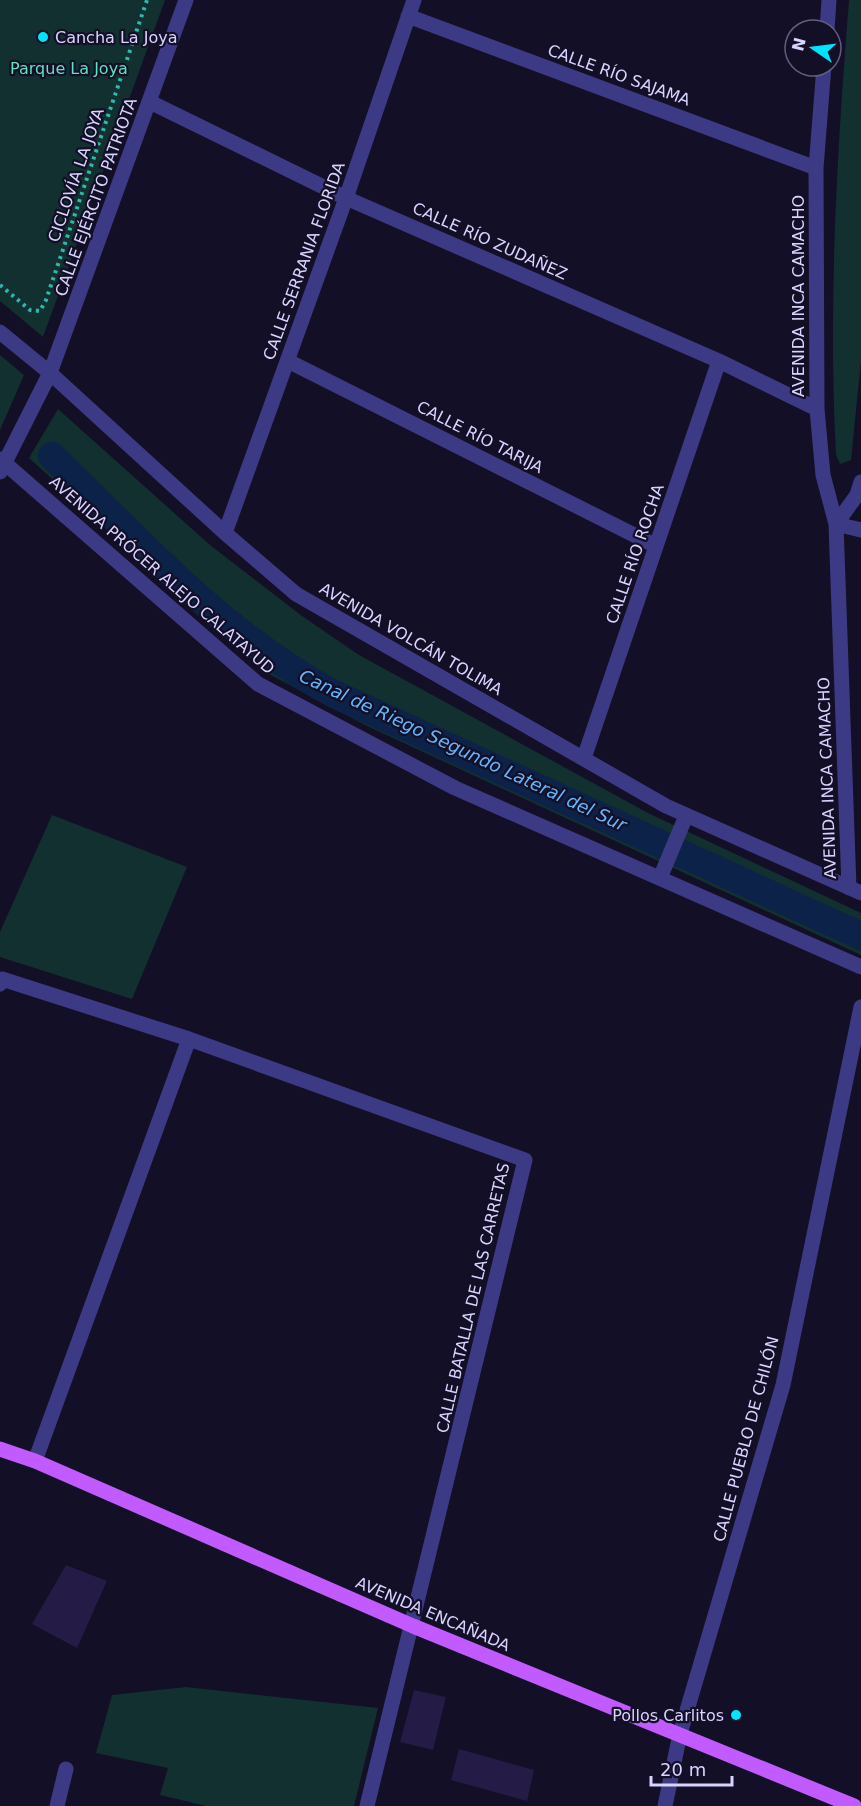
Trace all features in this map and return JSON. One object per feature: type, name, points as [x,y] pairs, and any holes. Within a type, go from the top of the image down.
[{"type":"main road","name":"AVENIDA ENCAÑADA","points":[[0,1449],[34,1461],[413,1626],[853,1806]]},
{"type":"street","name":"CALLE EJÉRCITO PATRIOTA","points":[[1,464],[50,373],[186,0]]},
{"type":"street","name":"CALLE SERRANIA FLORIDA","points":[[225,533],[346,198],[414,0]]},
{"type":"street","points":[[828,18],[830,0]]},
{"type":"street","name":"CALLE RÍO SAJAMA","points":[[408,16],[816,168]]},
{"type":"street","name":"AVENIDA INCA CAMACHO","points":[[823,78],[816,168],[817,410],[823,476],[836,524],[855,890]]},
{"type":"street","name":"CALLE RÍO ZUDAÑEZ","points":[[150,102],[346,198],[719,362],[817,410]]},
{"type":"street","name":"AVENIDA VOLCÁN TOLIMA","points":[[0,332],[50,373],[225,533],[296,594],[351,628],[686,816],[855,890]]},
{"type":"street","name":"CALLE RÍO TARIJA","points":[[288,361],[656,546]]},
{"type":"street","name":"CALLE RÍO ROCHA","points":[[584,758],[719,362]]},
{"type":"street","name":"AVENIDA PRÓCER ALEJO CALATAYUD","points":[[1,464],[258,684],[290,703],[455,788],[861,967]]},
{"type":"street","points":[[861,482],[857,495],[836,524],[861,530]]},
{"type":"street","points":[[660,878],[686,816]]},
{"type":"street","name":"CALLE BATALLA DE LAS CARRETAS","points":[[1,981],[189,1039],[525,1160],[413,1626],[367,1806]]},
{"type":"street","name":"CALLE PUEBLO DE CHILÓN","points":[[665,1806],[680,1734],[783,1385],[861,1007]]},
{"type":"street","points":[[34,1461],[189,1039]]},
{"type":"street","points":[[57,1806],[66,1769]]},
{"type":"path","name":"CICLOVÍA LA JOYA","points":[[0,285],[30,310],[40,310],[46,300],[147,0]]},
{"type":"green space","name":"Parque La Joya","points":[[0,0],[165,0],[43,337],[0,301]]},
{"type":"green space","points":[[849,0],[861,0],[861,360],[851,460],[840,464],[836,455],[833,284]]},
{"type":"green space","points":[[0,355],[24,375],[0,430]]},
{"type":"green space","points":[[58,409],[210,545],[302,616],[359,655],[648,813],[861,913],[861,955],[365,725],[267,673],[29,458]]},
{"type":"green space","points":[[52,815],[187,867],[132,999],[0,957],[0,932]]},
{"type":"green space","points":[[186,1687],[378,1708],[354,1806],[206,1806],[160,1795],[168,1768],[96,1753],[112,1695]]},
{"type":"building","points":[[66,1565],[107,1581],[77,1648],[32,1624]]},
{"type":"building","points":[[414,1690],[446,1697],[433,1750],[400,1742]]},
{"type":"building","points":[[459,1749],[534,1770],[527,1801],[451,1780]]},
{"type":"waterway","name":"Canal de Riego Segundo Lateral del Sur","points":[[52,456],[151,554],[220,615],[256,644],[334,694],[861,936]]},
{"type":"place","name":"Cancha La Joya","points":[[43,37]]},
{"type":"place","name":"Pollos Carlitos","points":[[736,1715]]}]
